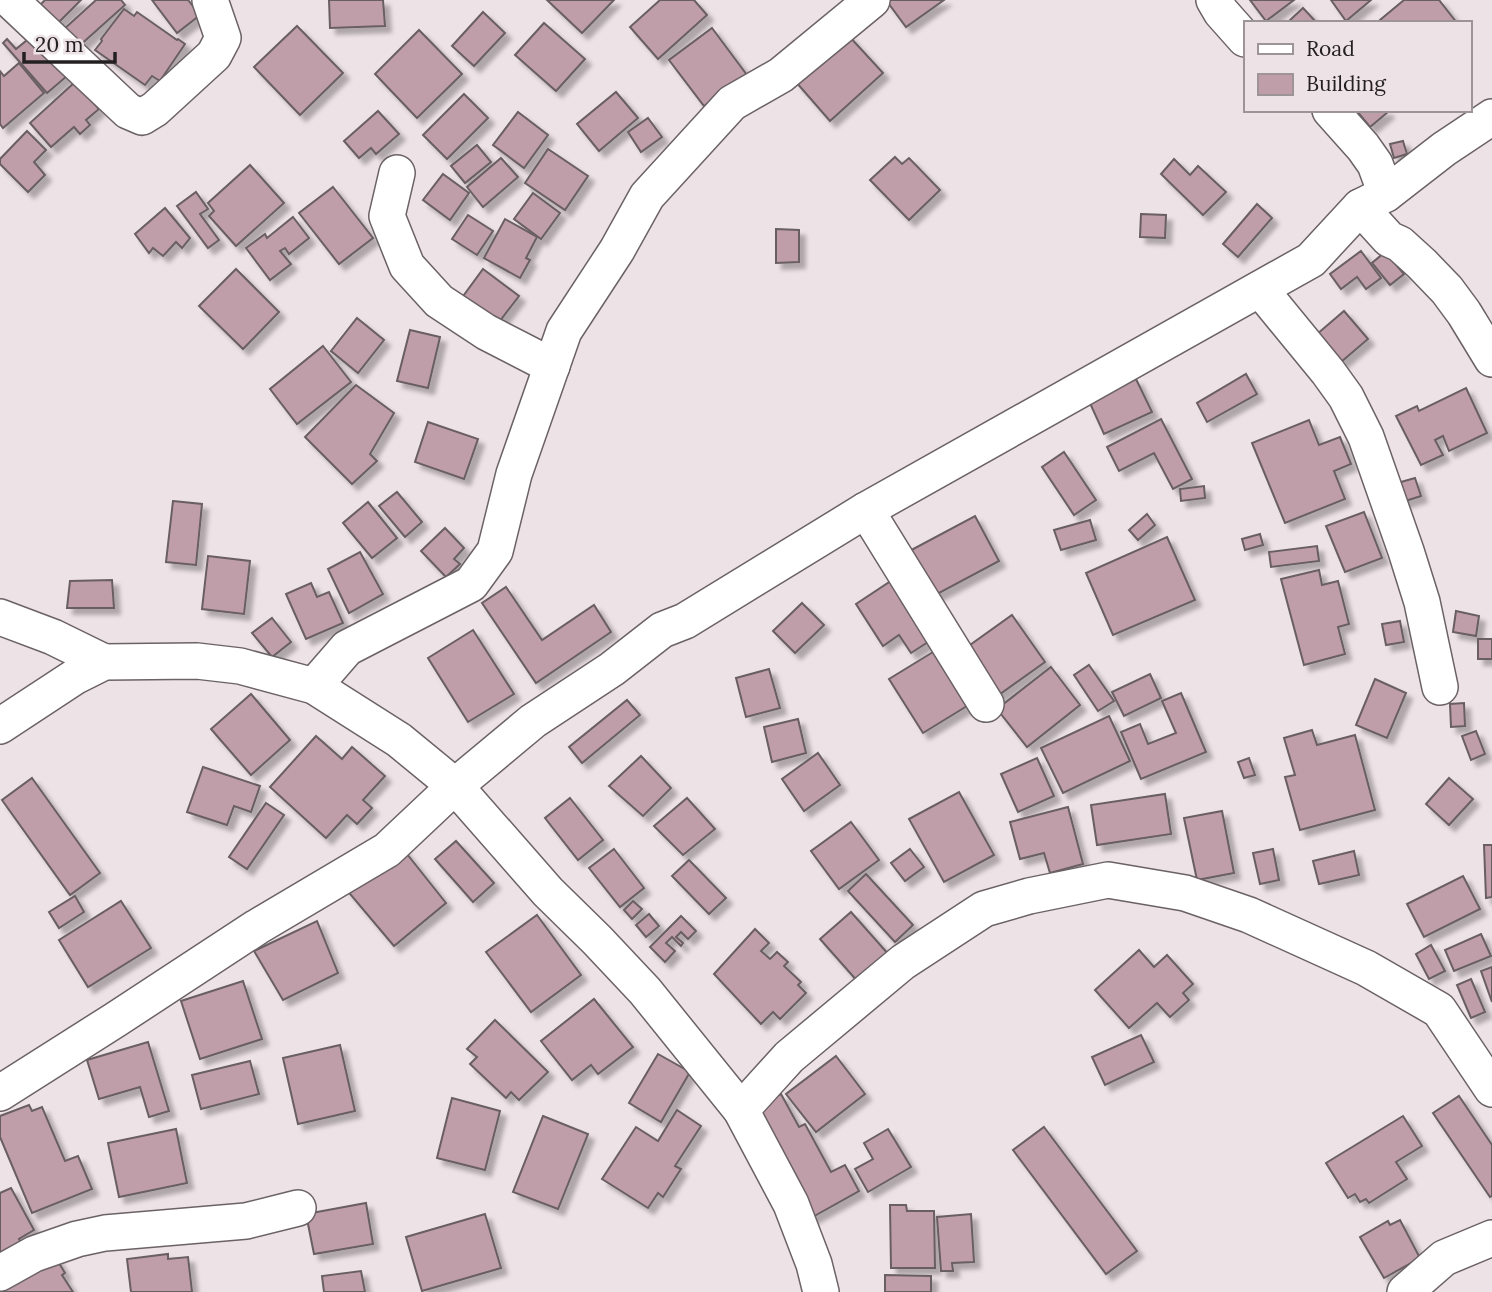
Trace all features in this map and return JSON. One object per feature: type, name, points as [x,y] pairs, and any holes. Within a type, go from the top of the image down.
[{"type":"street","points":[[10,0],[128,111],[142,117],[155,109],[214,55],[223,38],[210,0]]},
{"type":"street","points":[[314,686],[347,648],[471,584],[495,551],[514,474],[564,331],[617,250],[647,196],[732,103],[781,75],[872,0]]},
{"type":"street","points":[[1214,0],[1244,38]]},
{"type":"street","points":[[1331,112],[1375,164],[1373,201],[1389,239],[1400,244],[1447,290],[1492,359]]},
{"type":"street","points":[[0,1093],[257,927],[387,850],[455,786],[533,721],[612,669],[662,630],[685,621],[866,510],[1311,260],[1373,201],[1492,117]]},
{"type":"street","points":[[397,173],[387,216],[407,266],[439,301],[486,332],[552,366]]},
{"type":"street","points":[[1260,289],[1334,380],[1346,397],[1366,437],[1422,602],[1440,688]]},
{"type":"street","points":[[866,510],[986,704]]},
{"type":"street","points":[[0,617],[53,637],[104,662]]},
{"type":"street","points":[[0,726],[76,676],[104,662],[197,661],[240,666],[314,686],[399,740],[455,786],[548,892],[645,991],[741,1110],[791,1204],[814,1264],[821,1292]]},
{"type":"street","points":[[741,1110],[789,1057],[903,962],[984,909],[1029,896],[1108,880],[1185,893],[1249,915],[1366,968],[1438,1010],[1492,1089]]},
{"type":"street","points":[[0,1273],[34,1254],[86,1237],[246,1221],[298,1208]]},
{"type":"street","points":[[1405,1292],[1444,1258],[1492,1238]]},
{"type":"building","points":[[45,0],[81,0],[56,25],[38,7]]},
{"type":"building","points":[[96,0],[121,0],[125,5],[78,47],[63,30]]},
{"type":"building","points":[[152,0],[188,0],[200,15],[177,33]]},
{"type":"building","points":[[329,0],[383,0],[385,26],[330,28]]},
{"type":"building","points":[[547,0],[614,0],[582,33]]},
{"type":"building","points":[[660,0],[694,0],[707,15],[658,59],[630,27]]},
{"type":"building","points":[[886,0],[944,0],[906,27]]},
{"type":"building","points":[[1250,0],[1294,0],[1266,21]]},
{"type":"building","points":[[1331,0],[1371,0],[1346,21]]},
{"type":"building","points":[[1404,0],[1439,0],[1455,21],[1381,21]]},
{"type":"building","points":[[1303,8],[1315,21],[1289,21]]},
{"type":"building","points":[[124,9],[134,16],[137,12],[185,44],[160,81],[152,76],[145,85],[95,50]]},
{"type":"building","points":[[483,12],[505,33],[474,66],[452,46]]},
{"type":"building","points":[[544,23],[585,59],[556,91],[515,55]]},
{"type":"building","points":[[297,26],[343,73],[300,115],[254,67]]},
{"type":"building","points":[[712,28],[747,75],[704,106],[669,60]]},
{"type":"building","points":[[419,30],[462,74],[417,118],[375,74]]},
{"type":"building","points":[[848,35],[883,73],[830,121],[796,82]]},
{"type":"building","points":[[32,36],[67,76],[47,93],[3,43],[7,39],[16,49]]},
{"type":"building","points":[[19,63],[44,93],[3,128],[0,124],[0,71],[4,76]]},
{"type":"building","points":[[75,82],[99,109],[86,120],[90,125],[80,134],[74,127],[51,147],[30,123]]},
{"type":"building","points":[[616,92],[638,118],[599,151],[577,124]]},
{"type":"building","points":[[464,94],[488,118],[447,159],[423,135]]},
{"type":"building","points":[[378,111],[399,134],[376,154],[371,148],[359,158],[344,141]]},
{"type":"building","points":[[518,112],[548,135],[524,168],[493,145]]},
{"type":"building","points":[[1358,112],[1388,112],[1370,127]]},
{"type":"building","points":[[648,118],[662,137],[641,152],[628,132]]},
{"type":"building","points":[[27,131],[46,150],[34,162],[45,175],[28,192],[0,164],[0,159]]},
{"type":"building","points":[[1403,141],[1407,154],[1394,158],[1390,144]]},
{"type":"building","points":[[477,145],[491,162],[465,183],[451,166]]},
{"type":"building","points":[[548,149],[588,176],[565,210],[525,183]]},
{"type":"building","points":[[895,157],[902,164],[909,158],[940,190],[909,220],[870,180]]},
{"type":"building","points":[[501,158],[518,177],[483,207],[467,187]]},
{"type":"building","points":[[1174,159],[1190,175],[1198,166],[1226,192],[1203,215],[1161,174]]},
{"type":"building","points":[[250,165],[284,203],[236,246],[209,216],[214,211],[208,203]]},
{"type":"building","points":[[443,174],[469,193],[450,220],[423,200]]},
{"type":"building","points":[[333,187],[373,238],[339,264],[299,213]]},
{"type":"building","points":[[196,192],[208,209],[200,214],[219,240],[208,248],[177,206]]},
{"type":"building","points":[[533,193],[560,213],[541,239],[514,219]]},
{"type":"building","points":[[1257,204],[1272,218],[1238,257],[1223,244]]},
{"type":"building","points":[[165,208],[190,238],[182,248],[176,242],[163,256],[153,248],[149,253],[135,234]]},
{"type":"building","points":[[1141,214],[1166,215],[1165,238],[1140,237]]},
{"type":"building","points":[[468,215],[493,231],[477,255],[452,239]]},
{"type":"building","points":[[293,217],[309,238],[289,254],[285,248],[280,251],[291,264],[270,280],[246,248],[265,234],[267,238]]},
{"type":"building","points":[[505,219],[537,237],[526,258],[530,260],[520,278],[484,258]]},
{"type":"building","points":[[776,229],[799,230],[799,262],[776,263]]},
{"type":"building","points":[[1361,251],[1381,278],[1366,289],[1357,277],[1341,289],[1330,274]]},
{"type":"building","points":[[1385,252],[1404,274],[1390,285],[1372,263]]},
{"type":"building","points":[[236,269],[279,312],[243,349],[199,306]]},
{"type":"building","points":[[483,269],[519,296],[496,326],[461,299]]},
{"type":"building","points":[[1344,311],[1368,339],[1341,362],[1317,334]]},
{"type":"building","points":[[357,318],[384,340],[358,373],[331,351]]},
{"type":"building","points":[[410,330],[440,337],[428,388],[397,381]]},
{"type":"building","points":[[323,346],[351,382],[297,424],[270,389]]},
{"type":"building","points":[[1246,374],[1257,394],[1207,422],[1197,403]]},
{"type":"building","points":[[1136,379],[1152,412],[1104,434],[1089,401]]},
{"type":"building","points":[[356,385],[394,413],[370,454],[377,461],[352,484],[305,437]]},
{"type":"building","points":[[1466,388],[1487,433],[1449,451],[1443,436],[1435,440],[1443,455],[1421,465],[1396,416],[1417,406],[1419,411]]},
{"type":"building","points":[[1161,419],[1192,479],[1173,489],[1154,453],[1119,471],[1107,447]]},
{"type":"building","points":[[1309,420],[1319,445],[1340,437],[1351,464],[1334,471],[1345,499],[1285,523],[1252,443]]},
{"type":"building","points":[[428,422],[478,439],[464,479],[415,462]]},
{"type":"building","points":[[1064,452],[1096,500],[1074,515],[1042,467]]},
{"type":"building","points":[[1415,478],[1421,496],[1393,505],[1387,486]]},
{"type":"building","points":[[1204,486],[1205,498],[1181,501],[1180,489]]},
{"type":"building","points":[[397,492],[422,522],[405,537],[379,506]]},
{"type":"building","points":[[173,501],[202,504],[196,565],[166,562]]},
{"type":"building","points":[[368,502],[397,538],[372,558],[343,523]]},
{"type":"building","points":[[1364,512],[1382,558],[1345,572],[1326,526]]},
{"type":"building","points":[[1147,514],[1155,525],[1138,540],[1129,530]]},
{"type":"building","points":[[975,516],[999,561],[926,600],[902,555]]},
{"type":"building","points":[[1090,520],[1096,540],[1061,550],[1054,530]]},
{"type":"building","points":[[445,528],[464,548],[454,559],[460,564],[446,577],[421,551]]},
{"type":"building","points":[[1260,534],[1263,545],[1245,550],[1242,539]]},
{"type":"building","points":[[1167,537],[1195,600],[1113,635],[1086,573]]},
{"type":"building","points":[[1317,546],[1319,561],[1271,567],[1269,552]]},
{"type":"building","points":[[360,552],[383,594],[349,613],[328,569]]},
{"type":"building","points":[[208,556],[250,561],[244,614],[202,609]]},
{"type":"building","points":[[1319,570],[1322,585],[1338,581],[1349,624],[1338,627],[1345,654],[1304,665],[1281,579]]},
{"type":"building","points":[[900,575],[939,635],[911,653],[899,635],[883,646],[856,604]]},
{"type":"building","points":[[112,580],[114,608],[67,608],[70,581]]},
{"type":"building","points":[[311,583],[317,597],[329,592],[343,623],[306,639],[286,594]]},
{"type":"building","points":[[506,587],[542,640],[594,605],[611,632],[536,683],[482,603]]},
{"type":"building","points":[[802,603],[824,625],[795,653],[773,631]]},
{"type":"building","points":[[1456,611],[1479,616],[1476,636],[1453,632]]},
{"type":"building","points":[[1012,615],[1045,662],[996,697],[963,650]]},
{"type":"building","points":[[272,618],[291,642],[272,657],[252,633]]},
{"type":"building","points":[[1400,621],[1404,642],[1386,645],[1382,624]]},
{"type":"building","points":[[473,630],[514,694],[468,722],[428,658]]},
{"type":"building","points":[[1478,639],[1492,639],[1492,659],[1478,659]]},
{"type":"building","points":[[933,652],[967,706],[923,733],[889,679]]},
{"type":"building","points":[[1089,665],[1114,701],[1098,711],[1074,675]]},
{"type":"building","points":[[1051,667],[1080,705],[1027,747],[997,709]]},
{"type":"building","points":[[769,669],[780,708],[746,717],[736,678]]},
{"type":"building","points":[[1150,674],[1161,698],[1124,716],[1112,692]]},
{"type":"building","points":[[1375,679],[1406,693],[1387,738],[1356,725]]},
{"type":"building","points":[[1181,693],[1206,752],[1141,779],[1121,732],[1140,724],[1148,744],[1176,733],[1162,701]]},
{"type":"building","points":[[251,694],[290,740],[251,775],[211,729]]},
{"type":"building","points":[[627,700],[640,715],[582,763],[569,747]]},
{"type":"building","points":[[1464,703],[1465,726],[1451,727],[1450,704]]},
{"type":"building","points":[[1109,716],[1130,761],[1063,793],[1041,748]]},
{"type":"building","points":[[798,719],[806,753],[772,762],[764,727]]},
{"type":"building","points":[[1312,730],[1317,745],[1355,735],[1375,810],[1300,830],[1285,777],[1295,775],[1284,738]]},
{"type":"building","points":[[1476,731],[1485,754],[1471,760],[1462,736]]},
{"type":"building","points":[[316,736],[342,759],[352,747],[385,776],[363,800],[372,808],[357,824],[347,815],[326,838],[270,787]]},
{"type":"building","points":[[818,753],[840,785],[804,811],[782,779]]},
{"type":"building","points":[[641,756],[671,788],[643,816],[609,786]]},
{"type":"building","points":[[1037,758],[1054,796],[1018,812],[1001,774]]},
{"type":"building","points":[[1249,758],[1255,775],[1244,778],[1238,762]]},
{"type":"building","points":[[203,767],[260,786],[251,812],[234,806],[227,825],[187,812]]},
{"type":"building","points":[[32,778],[100,873],[70,895],[2,800]]},
{"type":"building","points":[[1449,778],[1473,799],[1449,825],[1426,804]]},
{"type":"building","points":[[959,792],[994,855],[944,882],[909,819]]},
{"type":"building","points":[[1165,794],[1171,834],[1097,845],[1091,805]]},
{"type":"building","points":[[570,798],[603,840],[578,860],[545,818]]},
{"type":"building","points":[[687,798],[715,829],[683,855],[654,826]]},
{"type":"building","points":[[266,803],[284,815],[247,869],[229,857]]},
{"type":"building","points":[[1068,807],[1083,864],[1050,873],[1044,853],[1020,859],[1010,822]]},
{"type":"building","points":[[1222,811],[1234,873],[1197,880],[1184,818]]},
{"type":"building","points":[[851,822],[879,860],[839,889],[811,851]]},
{"type":"building","points":[[456,841],[494,883],[473,902],[435,859]]},
{"type":"building","points":[[399,844],[446,903],[394,946],[345,888]]},
{"type":"building","points":[[1484,845],[1492,845],[1492,897],[1486,898]]},
{"type":"building","points":[[614,849],[644,888],[620,907],[589,868]]},
{"type":"building","points":[[910,849],[924,867],[905,881],[891,863]]},
{"type":"building","points":[[1273,849],[1279,880],[1260,884],[1253,853]]},
{"type":"building","points":[[1354,851],[1359,875],[1319,884],[1313,861]]},
{"type":"building","points":[[689,860],[726,898],[709,914],[672,876]]},
{"type":"building","points":[[866,874],[913,925],[895,942],[848,891]]},
{"type":"building","points":[[1463,876],[1480,909],[1424,937],[1407,904]]},
{"type":"building","points":[[75,896],[84,912],[59,928],[49,912]]},
{"type":"building","points":[[121,901],[151,948],[88,987],[59,940]]},
{"type":"building","points":[[633,901],[642,909],[632,919],[624,910]]},
{"type":"building","points":[[851,912],[890,956],[859,983],[820,939]]},
{"type":"building","points":[[649,914],[659,926],[646,937],[636,925]]},
{"type":"building","points":[[537,915],[581,975],[531,1012],[486,952]]},
{"type":"building","points":[[681,916],[696,931],[688,939],[681,932],[676,937],[683,943],[681,946],[672,937],[666,943],[675,951],[665,962],[650,947]]},
{"type":"building","points":[[317,921],[338,973],[283,1000],[254,951]]},
{"type":"building","points":[[755,929],[769,943],[761,951],[770,959],[777,952],[788,962],[784,966],[801,982],[798,985],[806,993],[780,1019],[773,1012],[761,1024],[714,974]]},
{"type":"building","points":[[1481,934],[1491,956],[1454,971],[1445,950]]},
{"type":"building","points":[[1431,945],[1445,971],[1429,979],[1416,954]]},
{"type":"building","points":[[1139,950],[1154,967],[1167,955],[1193,984],[1183,993],[1189,1000],[1170,1017],[1157,1003],[1129,1028],[1095,990]]},
{"type":"building","points":[[1492,967],[1492,1002],[1481,971]]},
{"type":"building","points":[[1471,979],[1485,1012],[1471,1018],[1457,985]]},
{"type":"building","points":[[243,981],[262,1039],[200,1059],[181,1001]]},
{"type":"building","points":[[594,999],[633,1047],[598,1074],[591,1065],[572,1080],[541,1041]]},
{"type":"building","points":[[495,1020],[548,1072],[519,1100],[511,1092],[506,1098],[470,1064],[477,1057],[467,1049]]},
{"type":"building","points":[[1141,1035],[1154,1062],[1105,1085],[1092,1057]]},
{"type":"building","points":[[148,1042],[169,1111],[149,1117],[140,1087],[99,1099],[87,1060]]},
{"type":"building","points":[[340,1045],[355,1111],[298,1124],[283,1058]]},
{"type":"building","points":[[658,1054],[690,1072],[661,1122],[629,1103]]},
{"type":"building","points":[[836,1056],[865,1094],[816,1132],[786,1094]]},
{"type":"building","points":[[250,1061],[259,1094],[201,1109],[192,1075]]},
{"type":"building","points":[[781,1094],[799,1127],[805,1124],[831,1172],[845,1165],[859,1191],[809,1219],[751,1111]]},
{"type":"building","points":[[1459,1096],[1492,1145],[1490,1197],[1433,1113]]},
{"type":"building","points":[[452,1098],[500,1111],[485,1170],[437,1158]]},
{"type":"building","points":[[29,1105],[32,1111],[42,1107],[65,1161],[78,1156],[92,1189],[32,1213],[0,1137],[0,1116]]},
{"type":"building","points":[[677,1110],[701,1126],[675,1166],[681,1169],[663,1197],[658,1193],[648,1208],[602,1179],[636,1127],[658,1141]]},
{"type":"building","points":[[543,1116],[588,1134],[558,1209],[513,1192]]},
{"type":"building","points":[[1403,1116],[1422,1146],[1396,1162],[1407,1179],[1369,1203],[1366,1199],[1360,1202],[1355,1194],[1348,1198],[1326,1163]]},
{"type":"building","points":[[1044,1127],[1137,1251],[1106,1274],[1013,1150]]},
{"type":"building","points":[[176,1129],[187,1183],[119,1197],[108,1143]]},
{"type":"building","points":[[888,1129],[911,1167],[868,1192],[855,1169],[873,1159],[864,1143]]},
{"type":"building","points":[[11,1188],[34,1230],[19,1239],[23,1247],[0,1259],[0,1193]]},
{"type":"building","points":[[366,1203],[373,1244],[314,1254],[306,1214]]},
{"type":"building","points":[[890,1205],[906,1205],[907,1211],[934,1211],[935,1268],[891,1268]]},
{"type":"building","points":[[485,1214],[501,1268],[422,1291],[406,1237]]},
{"type":"building","points":[[971,1214],[974,1262],[952,1263],[953,1271],[941,1271],[937,1217]]},
{"type":"building","points":[[1400,1220],[1420,1258],[1384,1278],[1360,1237],[1388,1221],[1390,1225]]},
{"type":"building","points":[[168,1254],[168,1259],[188,1257],[192,1292],[131,1292],[127,1259]]},
{"type":"building","points":[[56,1258],[65,1273],[62,1275],[73,1292],[1,1292]]},
{"type":"building","points":[[361,1271],[365,1292],[324,1292],[322,1276]]},
{"type":"building","points":[[885,1275],[931,1276],[931,1292],[885,1292]]}]
